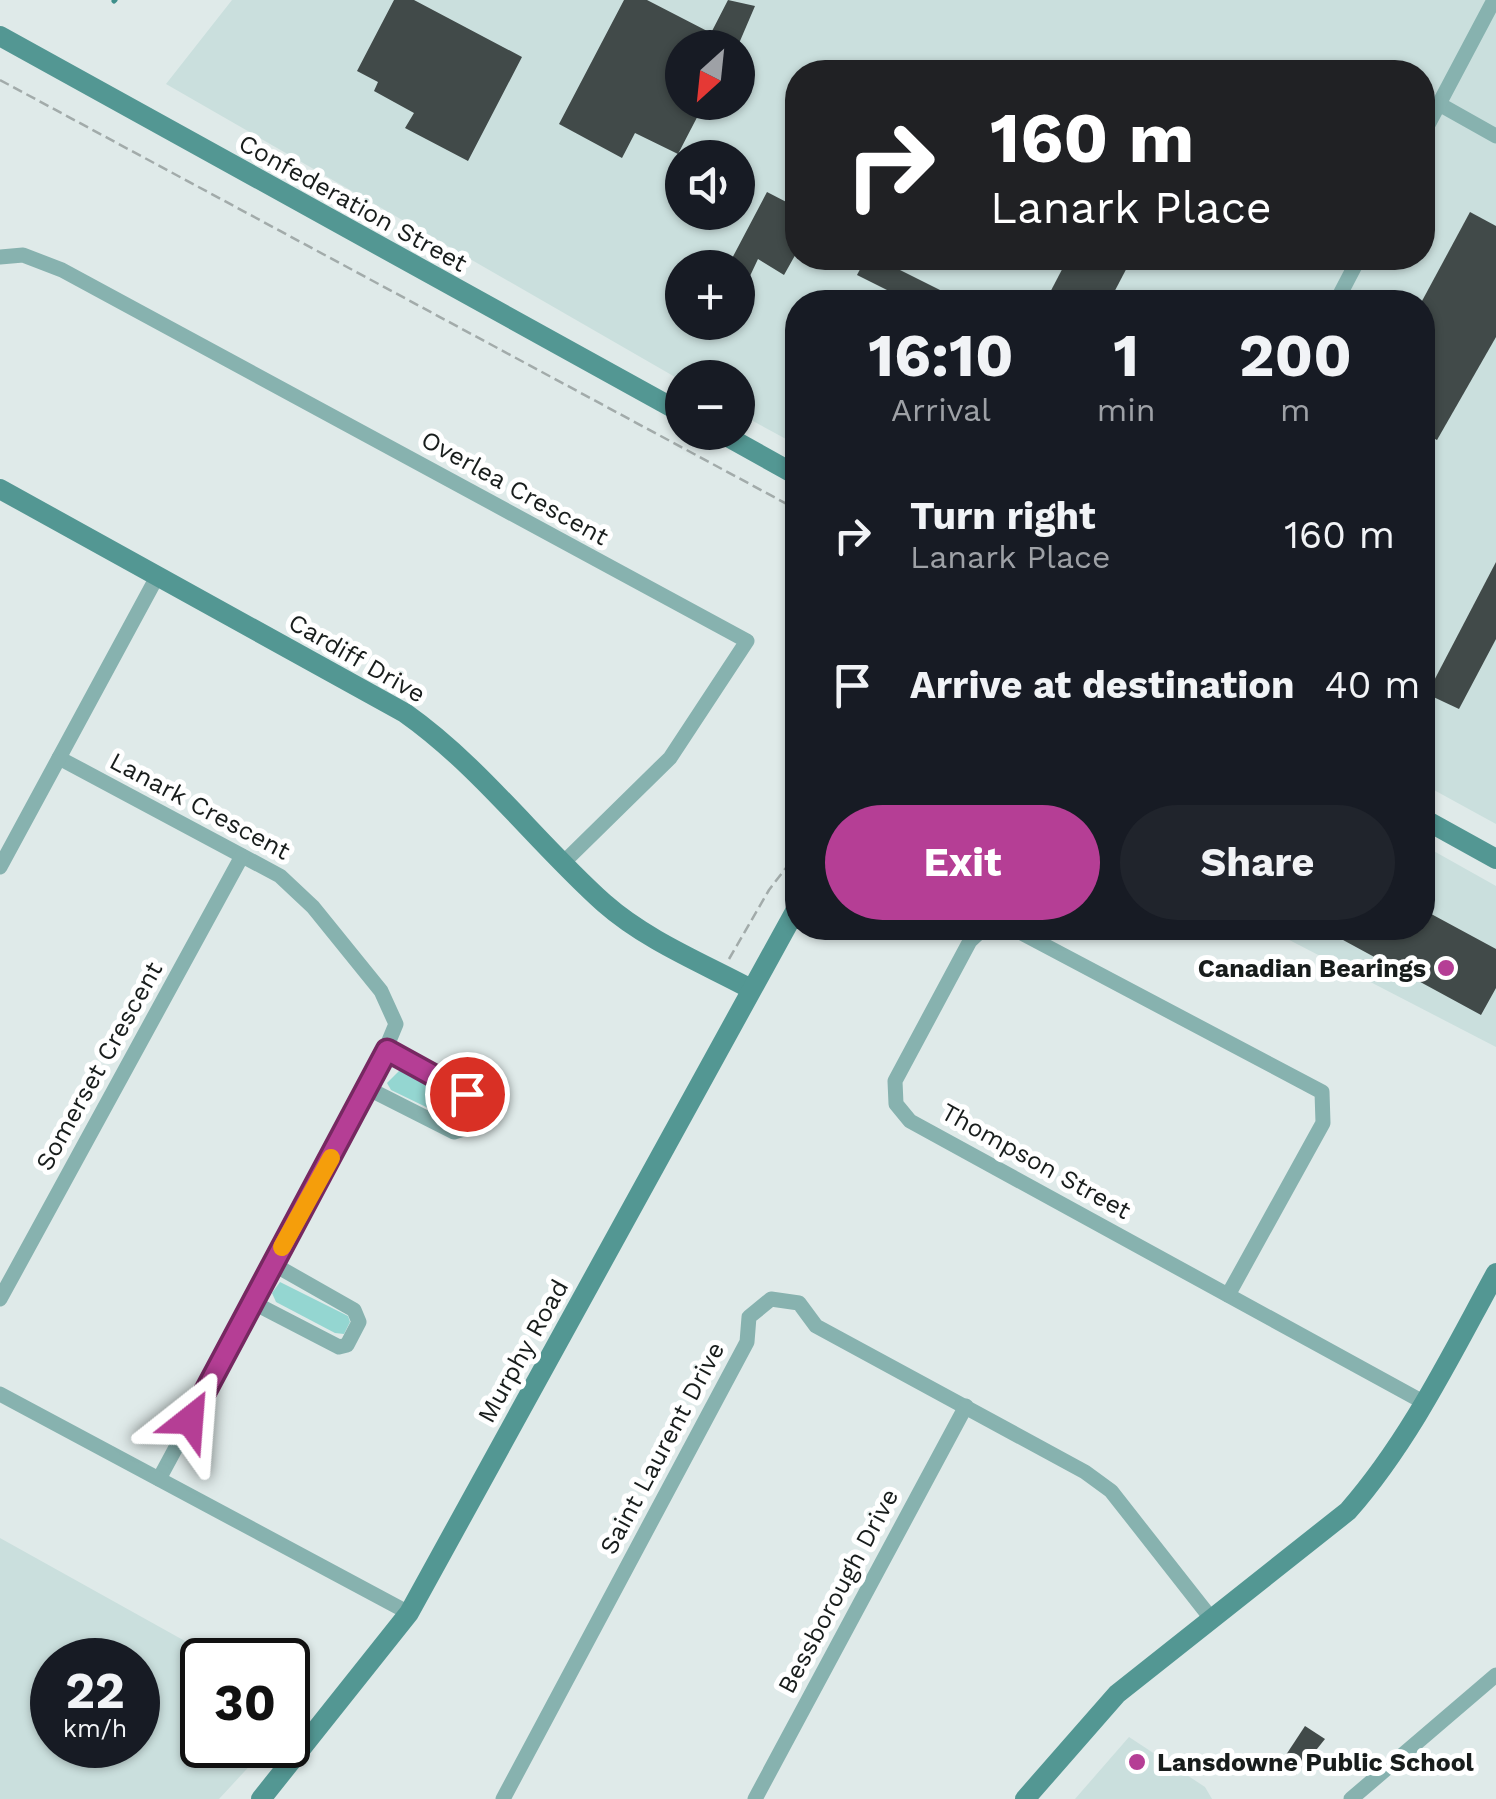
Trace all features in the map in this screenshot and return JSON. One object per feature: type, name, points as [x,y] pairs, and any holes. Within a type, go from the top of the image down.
[{"type":"street","points":[[1435,112],[1494,0]]},
{"type":"street","name":"Confederation Street","points":[[0,36],[665,403]]},
{"type":"street","points":[[1439,104],[1496,136]]},
{"type":"street","name":"Overlea Crescent","points":[[0,257],[24,255],[62,270],[747,641],[670,758],[564,862]]},
{"type":"street","points":[[751,450],[785,469]]},
{"type":"street","name":"Cardiff Drive","points":[[0,489],[421,724],[603,902],[640,930],[749,988]]},
{"type":"street","points":[[0,867],[158,575]]},
{"type":"street","name":"Lanark Crescent","points":[[59,758],[297,889],[380,991],[396,1024],[368,1089],[159,1480]]},
{"type":"street","points":[[1435,825],[1496,859]]},
{"type":"street","name":"Somerset Crescent","points":[[0,1299],[242,856]]},
{"type":"street","name":"Murphy Road","points":[[262,1799],[408,1613],[785,928]]},
{"type":"street","name":"Thompson Street","points":[[971,940],[895,1080],[896,1104],[910,1121],[1425,1403]]},
{"type":"street","points":[[1035,940],[1322,1092],[1323,1124],[1228,1295]]},
{"type":"street","points":[[368,1089],[454,1132],[467,1128],[476,1113],[478,1106],[467,1094],[387,1050]]},
{"type":"street","points":[[252,1302],[339,1347],[347,1344],[359,1322],[354,1310],[272,1264]]},
{"type":"street","points":[[1025,1799],[1116,1694],[1348,1511],[1378,1476],[1425,1403],[1495,1276]]},
{"type":"street","name":"Saint Laurent Drive","points":[[504,1799],[747,1342],[749,1316],[759,1306],[784,1298],[799,1303],[816,1326],[966,1406],[1111,1491],[1210,1617]]},
{"type":"street","points":[[0,1394],[408,1613]]},
{"type":"street","name":"Bessborough Drive","points":[[755,1799],[966,1406]]},
{"type":"street","points":[[1350,1799],[1496,1675]]},
{"type":"path","points":[[0,80],[785,503]]},
{"type":"path","points":[[721,973],[785,869]]},
{"type":"shaded area","points":[[232,0],[1496,0],[1496,824],[1435,791],[1435,290],[785,290],[785,438],[755,422],[755,360],[665,360],[665,371],[166,84]]},
{"type":"shaded area","points":[[1435,852],[1496,886],[1496,1047],[1289,940],[1435,940]]},
{"type":"shaded area","points":[[400,1070],[464,1105],[459,1123],[391,1090],[387,1083]]},
{"type":"shaded area","points":[[280,1282],[348,1316],[350,1322],[344,1334],[276,1302],[272,1293]]},
{"type":"shaded area","points":[[0,1538],[180,1638],[180,1768],[248,1768],[219,1799],[0,1799]]},
{"type":"shaded area","name":"Lansdowne Public School","points":[[1129,1737],[1205,1787],[1212,1799],[1075,1799]]},
{"type":"building","points":[[394,0],[414,0],[522,57],[468,161],[405,128],[414,113],[374,91],[378,82],[357,71]]},
{"type":"building","points":[[624,0],[647,0],[705,30],[665,30],[665,120],[696,120],[685,140],[665,140],[665,148],[635,133],[622,158],[559,124]]},
{"type":"building","points":[[728,0],[755,6],[745,30],[713,30]]},
{"type":"building","points":[[767,192],[785,201],[787,270],[784,275],[758,259],[755,265],[755,250],[736,250],[747,230],[755,230],[755,215]]},
{"type":"building","points":[[1470,212],[1496,226],[1496,337],[1437,440],[1435,290],[1428,290]]},
{"type":"building","points":[[860,270],[900,270],[940,290],[887,290],[857,275]]},
{"type":"building","points":[[1062,270],[1126,270],[1115,290],[1051,290]]},
{"type":"building","points":[[1496,562],[1496,639],[1459,709],[1435,698],[1435,679]]},
{"type":"building","name":"Canadian Bearings","points":[[1435,916],[1496,949],[1496,988],[1481,1015],[1343,940],[1435,940]]},
{"type":"building","points":[[1305,1726],[1325,1739],[1296,1775],[1280,1764]]},
{"type":"slow traffic","points":[[282,1247],[331,1158]]},
{"type":"place","name":"Canadian Bearings","points":[[1446,968]]},
{"type":"place","name":"Lansdowne Public School","points":[[1137,1762]]},
{"type":"route","points":[[190,1420],[387,1050],[467,1094]]}]
